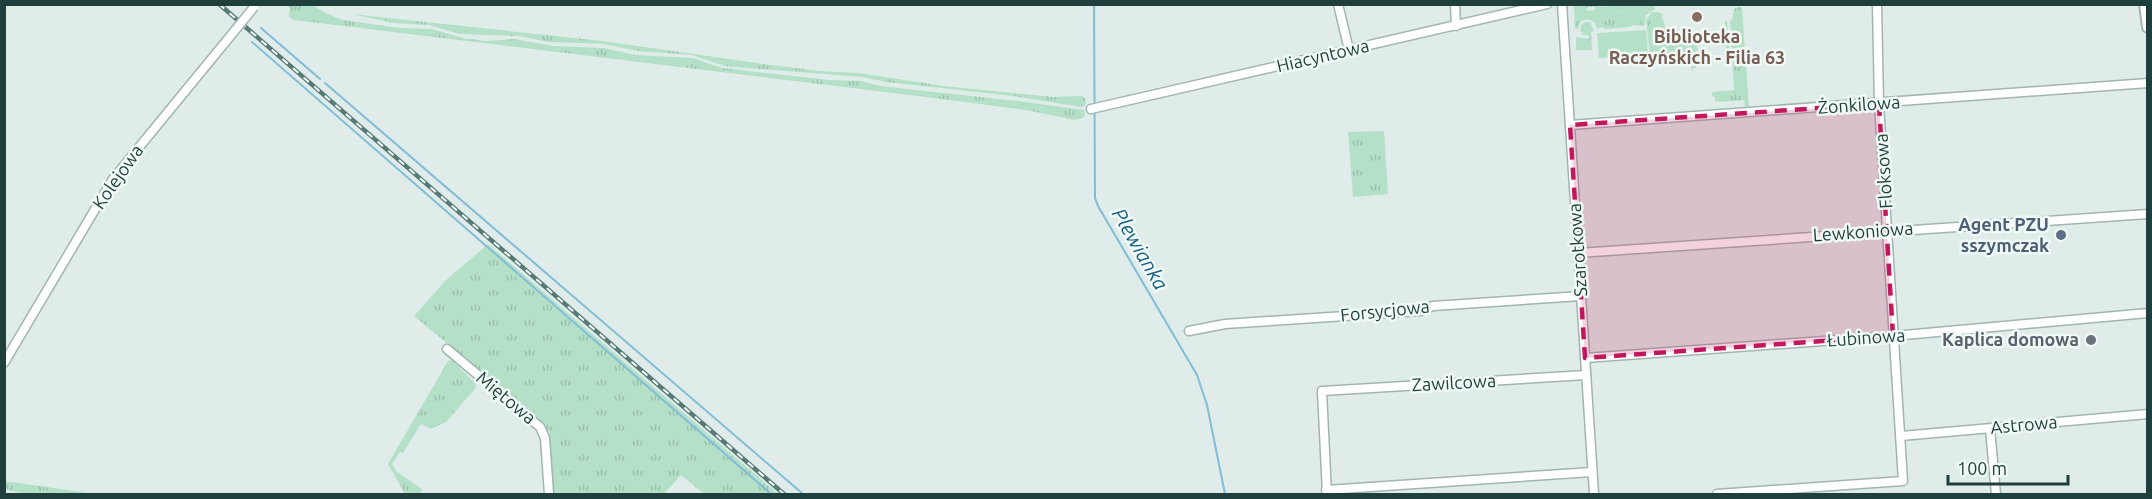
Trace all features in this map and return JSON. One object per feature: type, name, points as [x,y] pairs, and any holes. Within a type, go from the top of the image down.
[{"type":"street","points":[[1338,4],[1349,50]]},
{"type":"street","points":[[1455,4],[1456,26]]},
{"type":"street","name":"Hiacyntowa","points":[[1094,108],[1547,4]]},
{"type":"street","name":"Szarotkowa","points":[[1562,4],[1594,495]]},
{"type":"street","name":"Floksowa","points":[[1779,492],[1903,481],[1879,104],[1877,4]]},
{"type":"street","points":[[2145,4],[2148,27]]},
{"type":"street","name":"Kolejowa","points":[[4,363],[114,179],[255,6]]},
{"type":"street","name":"Żonkilowa","points":[[1570,125],[2148,83]]},
{"type":"street","name":"Lewkoniowa","points":[[1578,253],[2148,214]]},
{"type":"street","name":"Forsycjowa","points":[[1189,331],[1225,324],[1581,296]]},
{"type":"street","name":"Łubinowa","points":[[1585,358],[1893,336],[2148,313]]},
{"type":"street","name":"Miętowa","points":[[447,349],[540,427],[545,438],[549,495]]},
{"type":"street","name":"Zawilcowa","points":[[1327,492],[1322,391],[1586,375]]},
{"type":"street","name":"Astrowa","points":[[1901,436],[2148,414]]},
{"type":"street","points":[[1990,429],[1996,495]]},
{"type":"street","points":[[1327,492],[1592,472]]},
{"type":"street","points":[[1717,495],[1779,492]]},
{"type":"highlighted area","points":[[1879,104],[1893,336],[1585,358],[1570,125]]},
{"type":"green space","points":[[285,5],[312,5],[343,20],[400,28],[432,29],[463,38],[486,41],[514,39],[554,46],[604,48],[635,55],[693,58],[722,68],[829,80],[861,81],[880,86],[1017,101],[1084,110],[1085,115],[1075,120],[1026,110],[934,98],[294,20],[289,17],[290,8]]},
{"type":"green space","points":[[1574,5],[1626,5],[1587,7],[1587,15],[1653,10],[1646,15],[1644,26],[1597,29],[1595,23],[1588,19],[1582,21],[1578,29],[1575,29]]},
{"type":"green space","points":[[1654,5],[1655,10],[1587,15],[1587,11],[1595,10],[1595,7]]},
{"type":"green space","points":[[1742,8],[1749,106],[1745,107],[1744,100],[1718,102],[1712,96],[1712,92],[1734,90],[1730,21],[1734,9]]},
{"type":"green space","points":[[1652,12],[1663,14],[1666,39],[1653,40],[1654,55],[1650,55],[1646,20]]},
{"type":"green space","points":[[351,14],[602,41],[944,86],[1053,97],[1081,96],[1085,98],[1086,104],[1083,107],[862,77],[725,66],[692,55],[638,51],[603,44],[549,42],[518,36],[460,34],[429,25],[394,23]]},
{"type":"green space","points":[[1725,21],[1727,21],[1730,52],[1726,53]]},
{"type":"green space","points":[[1590,22],[1594,31],[1591,32],[1592,50],[1576,50],[1576,37],[1589,38],[1580,30],[1581,25]]},
{"type":"green space","points":[[1646,30],[1648,56],[1599,58],[1597,33]]},
{"type":"green space","points":[[1696,31],[1698,58],[1695,59],[1696,67],[1691,70],[1690,38],[1668,39],[1667,33]]},
{"type":"green space","points":[[1690,38],[1691,57],[1654,60],[1653,40]]},
{"type":"green space","points":[[1384,131],[1388,194],[1353,197],[1348,132]]},
{"type":"green space","points":[[488,244],[778,494],[704,494],[681,475],[664,494],[553,494],[549,432],[539,419],[414,316],[445,281]]},
{"type":"green space","points":[[452,360],[476,384],[475,389],[446,422],[431,429],[421,424],[403,453],[400,452],[392,464],[396,471],[422,489],[421,494],[405,494],[388,464],[448,361]]},
{"type":"green space","points":[[5,481],[95,494],[27,494],[5,489]]},
{"type":"waterway","name":"Plewianka","points":[[1094,4],[1095,198],[1197,375],[1207,405],[1225,494]]},
{"type":"waterway","points":[[261,28],[320,79]]},
{"type":"waterway","points":[[252,42],[771,494]]},
{"type":"waterway","points":[[325,83],[803,494]]},
{"type":"railway","points":[[219,4],[784,494]]},
{"type":"place","name":"Biblioteka Raczyńskich - Filia 63","points":[[1697,17]]},
{"type":"place","name":"Agent PZU sszymczak","points":[[2061,235]]},
{"type":"place","name":"Kaplica domowa","points":[[2091,340]]}]
